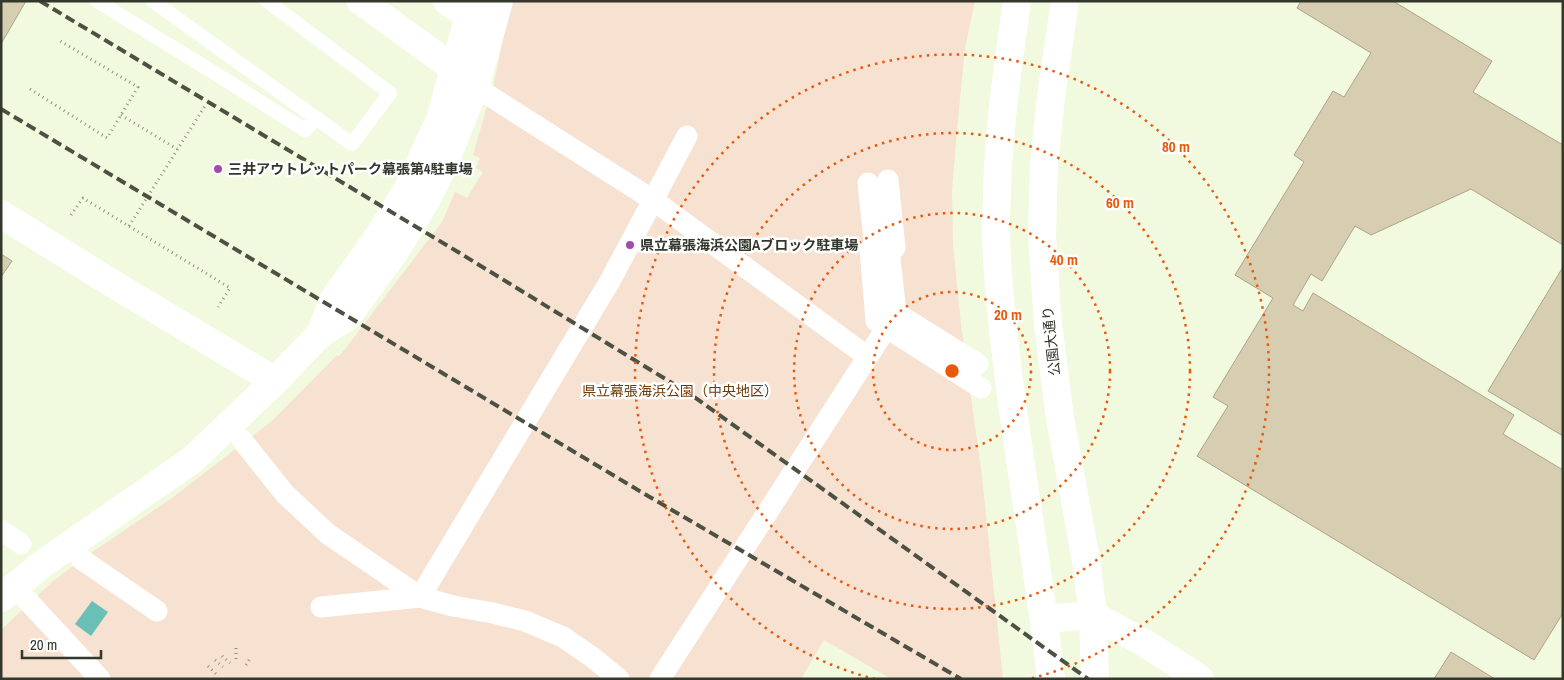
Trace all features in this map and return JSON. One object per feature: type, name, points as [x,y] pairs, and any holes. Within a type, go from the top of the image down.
[{"type":"street","points":[[361,1],[453,68]]},
{"type":"street","points":[[100,679],[14,599],[41,565],[192,460],[275,381],[321,333],[347,317],[394,253],[427,199],[446,160],[476,82],[498,1]]},
{"type":"street","points":[[1017,1],[1004,93],[998,163],[996,237],[1004,341],[1015,427],[1045,619],[1051,679]]},
{"type":"street","name":"公園大通り","points":[[1064,1],[1044,165],[1042,235],[1048,324],[1060,418],[1086,560],[1093,615],[1095,679]]},
{"type":"street","points":[[321,333],[333,300],[378,237],[408,188],[440,120],[453,68],[463,6]]},
{"type":"street","points":[[463,6],[484,54]]},
{"type":"street","points":[[453,68],[484,54]]},
{"type":"street","points":[[485,93],[653,200],[868,357]]},
{"type":"street","points":[[420,597],[610,281],[687,136]]},
{"type":"street","points":[[660,679],[891,320],[882,249],[895,248],[878,182]]},
{"type":"street","points":[[1,214],[275,381]]},
{"type":"street","points":[[891,320],[978,364]]},
{"type":"street","points":[[891,320],[981,388]]},
{"type":"street","points":[[242,440],[285,494],[328,534],[420,597]]},
{"type":"street","points":[[1,530],[21,544]]},
{"type":"street","points":[[81,559],[157,611]]},
{"type":"street","points":[[321,607],[420,597],[525,621],[563,637],[619,679]]},
{"type":"street","points":[[1045,619],[1093,615],[1148,645],[1200,679]]},
{"type":"lane","points":[[97,1],[305,130],[317,118]]},
{"type":"lane","points":[[153,1],[352,144],[390,92],[266,1]]},
{"type":"path","points":[[30,89],[106,138],[121,115],[138,87],[60,41]]},
{"type":"path","points":[[129,226],[205,106]]},
{"type":"path","points":[[121,115],[177,149]]},
{"type":"path","points":[[71,215],[83,198],[230,288],[218,307]]},
{"type":"path","points":[[236,646],[236,659]]},
{"type":"path","points":[[222,656],[230,663]]},
{"type":"path","points":[[246,665],[251,657]]},
{"type":"path","points":[[215,660],[224,668]]},
{"type":"path","points":[[208,666],[216,674]]},
{"type":"green space","name":"県立幕張海浜公園（中央地区）","points":[[511,1],[975,1],[965,48],[957,130],[952,191],[953,245],[961,324],[982,476],[1003,679],[891,679],[824,640],[801,679],[1,679],[1,630],[53,581],[172,498],[273,420],[345,349],[442,222],[455,192],[467,198],[483,172],[476,168],[480,158],[473,155],[487,106],[489,107]]},
{"type":"water","points":[[92,601],[108,612],[91,636],[75,624]]},
{"type":"building","points":[[1,1],[26,1],[1,44]]},
{"type":"building","points":[[1301,1],[1393,1],[1492,61],[1473,92],[1563,145],[1563,245],[1471,189],[1371,235],[1355,226],[1322,281],[1311,274],[1293,305],[1303,311],[1313,293],[1514,415],[1503,434],[1563,470],[1563,613],[1534,660],[1197,456],[1228,406],[1213,397],[1273,298],[1235,275],[1304,162],[1294,155],[1333,91],[1344,97],[1371,53],[1297,8]]},
{"type":"building","points":[[1,254],[12,261],[1,277]]},
{"type":"building","points":[[1563,267],[1563,436],[1488,391]]},
{"type":"building","points":[[1451,652],[1495,679],[1434,679]]},
{"type":"railway","points":[[40,1],[690,394],[1088,679]]},
{"type":"railway","points":[[1,109],[648,496],[961,679]]},
{"type":"place","name":"三井アウトレットパーク幕張第4駐車場","points":[[218,169]]},
{"type":"place","name":"県立幕張海浜公園Aブロック駐車場","points":[[630,245]]}]
